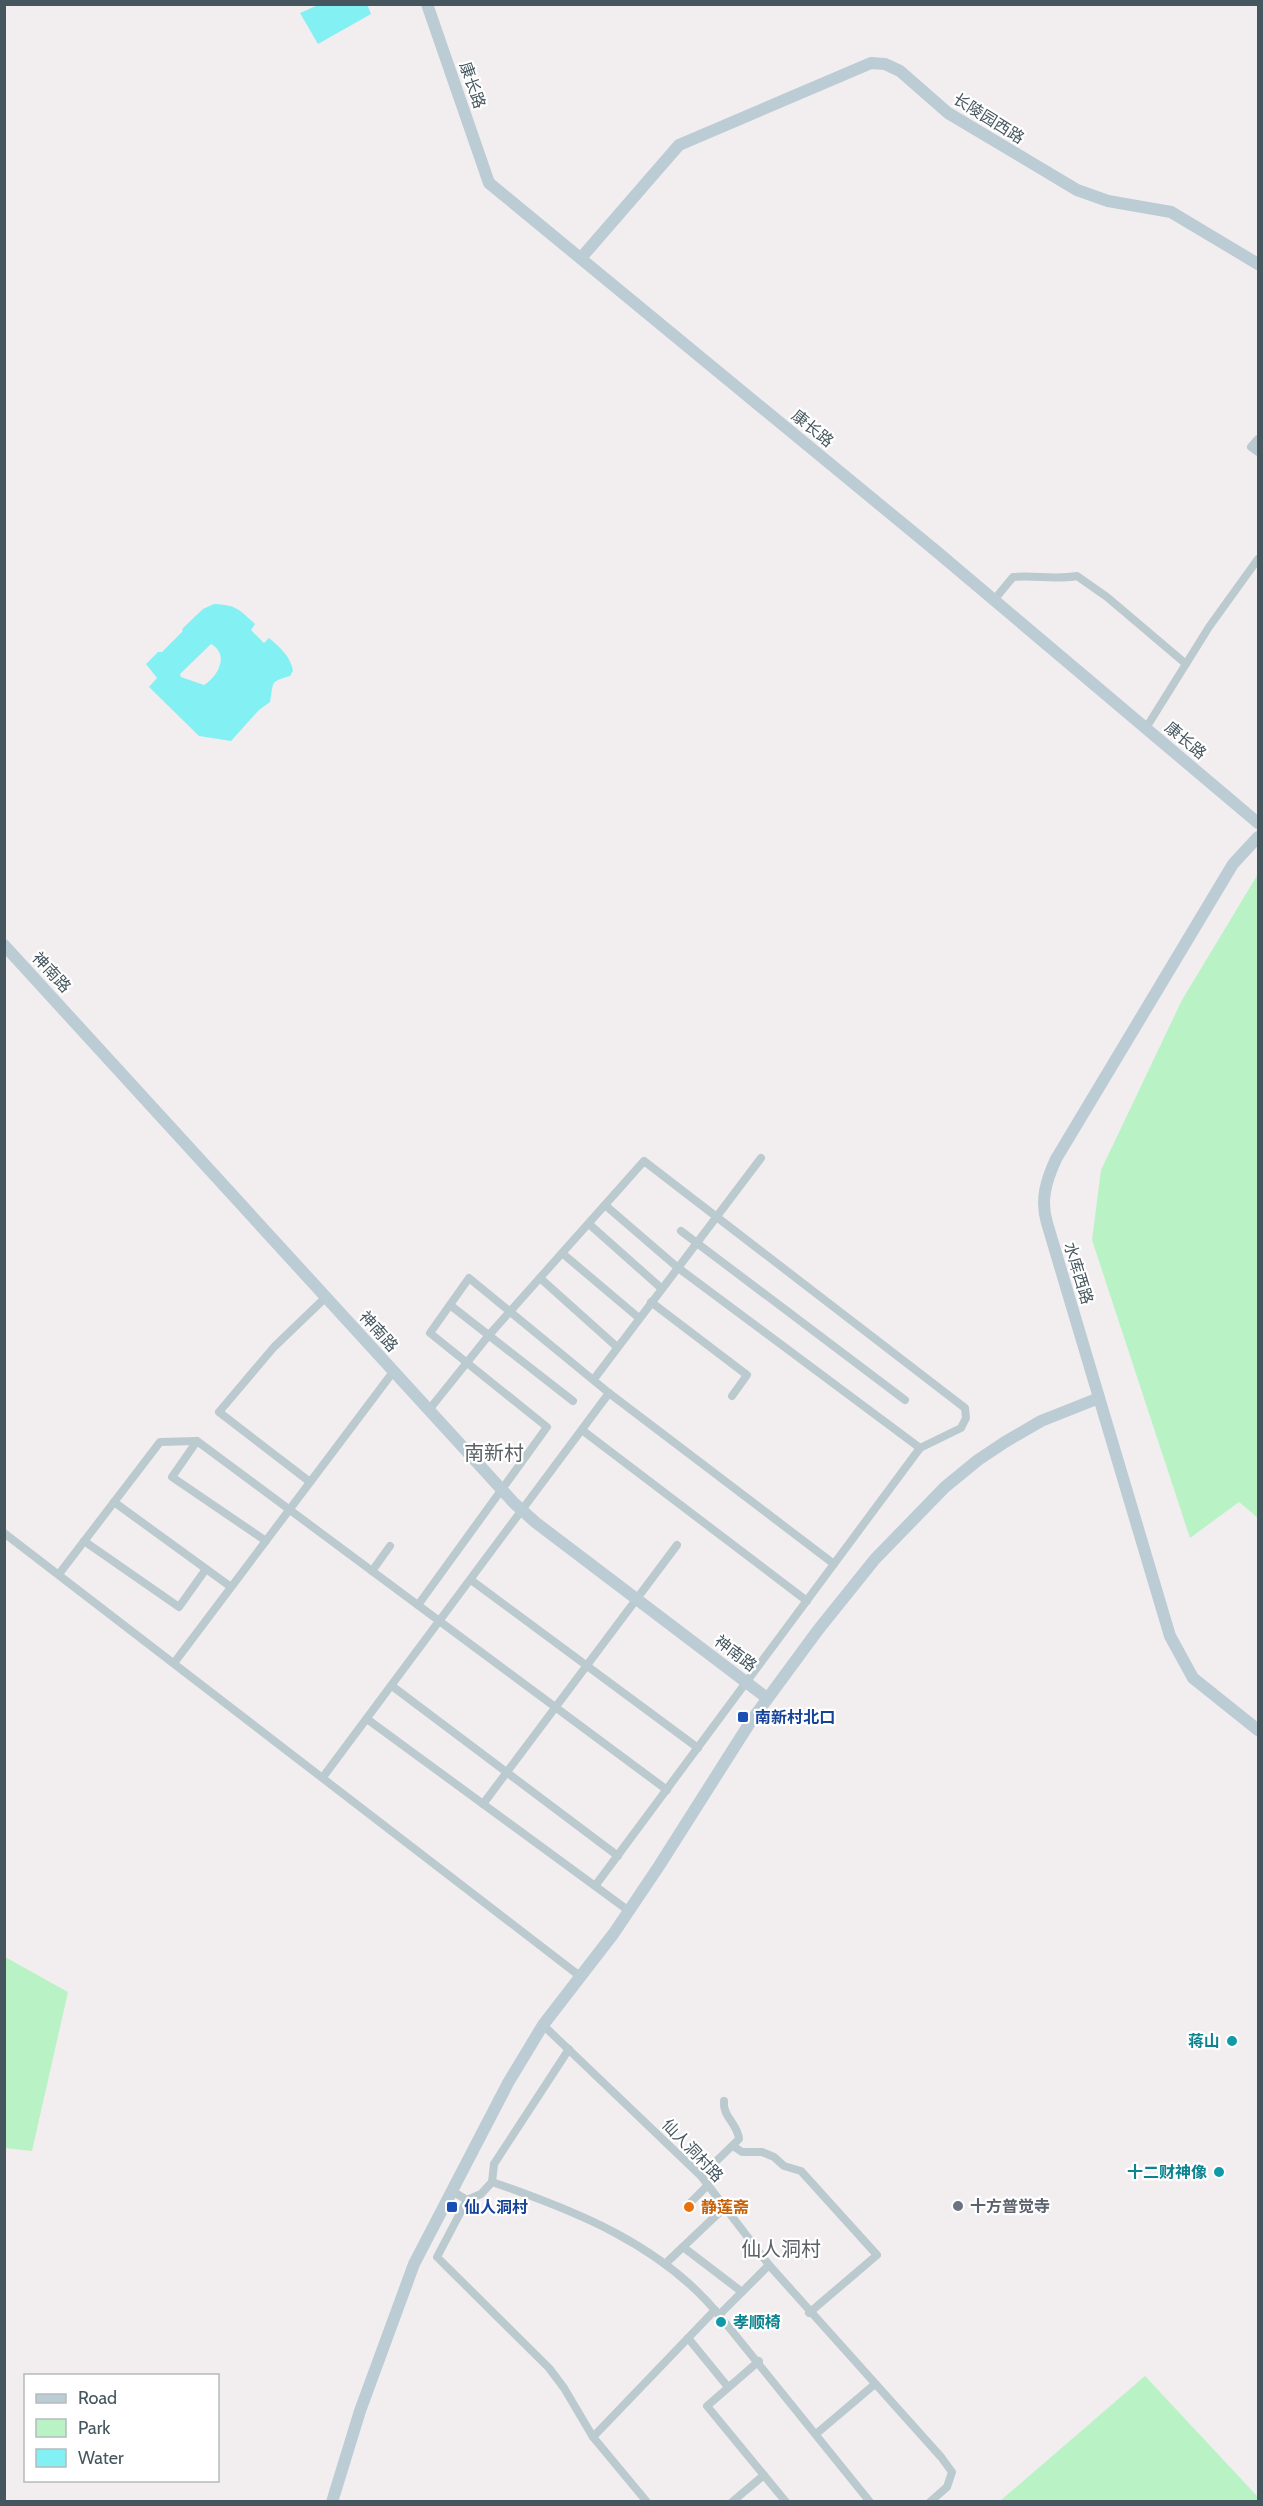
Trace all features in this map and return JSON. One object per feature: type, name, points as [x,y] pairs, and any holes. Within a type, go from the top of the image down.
[{"type":"street","name":"康长路","points":[[427,4],[489,183],[994,600],[1258,822]]},
{"type":"street","name":"长陵园西路","points":[[581,258],[679,145],[871,63],[885,64],[900,71],[948,114],[1077,190],[1108,201],[1170,212],[1258,264]]},
{"type":"street","points":[[1258,439],[1251,447],[1258,452]]},
{"type":"street","points":[[1146,728],[1209,627],[1258,559]]},
{"type":"street","points":[[994,600],[1013,578],[1031,576],[1055,580],[1077,576],[1107,597],[1186,664]]},
{"type":"street","name":"水库西路","points":[[1258,837],[1242,851],[1224,878],[1056,1160],[1044,1191],[1045,1217],[1170,1636],[1193,1678],[1258,1730]]},
{"type":"street","name":"神南路","points":[[4,945],[428,1411],[522,1511],[767,1698]]},
{"type":"street","points":[[594,1379],[761,1158]]},
{"type":"street","points":[[428,1411],[465,1362],[644,1161],[965,1408],[966,1418],[961,1428],[920,1448],[595,1887]]},
{"type":"street","points":[[605,1205],[677,1267],[920,1448]]},
{"type":"street","points":[[589,1224],[661,1288]]},
{"type":"street","points":[[681,1231],[905,1400]]},
{"type":"street","points":[[562,1253],[639,1318]]},
{"type":"street","points":[[418,1605],[547,1427],[430,1333],[469,1278],[609,1393],[834,1564]]},
{"type":"street","points":[[540,1278],[618,1347]]},
{"type":"street","points":[[310,1482],[219,1412],[274,1347],[326,1297]]},
{"type":"street","points":[[651,1302],[747,1375],[732,1396]]},
{"type":"street","points":[[450,1305],[573,1401]]},
{"type":"street","points":[[174,1663],[393,1372]]},
{"type":"street","points":[[323,1777],[609,1393]]},
{"type":"street","points":[[332,2502],[360,2411],[414,2264],[508,2083],[543,2025],[629,1911],[767,1698],[875,1559],[945,1487],[978,1460],[1041,1421],[1099,1398]]},
{"type":"street","points":[[582,1431],[807,1601]]},
{"type":"street","points":[[197,1441],[172,1477],[266,1541]]},
{"type":"street","points":[[59,1574],[160,1442],[197,1441],[667,1790]]},
{"type":"street","points":[[114,1503],[231,1587]]},
{"type":"street","points":[[4,1533],[581,1977]]},
{"type":"street","points":[[84,1541],[179,1607],[206,1569]]},
{"type":"street","points":[[483,1804],[677,1545]]},
{"type":"street","points":[[372,1571],[390,1546]]},
{"type":"street","points":[[471,1580],[698,1748]]},
{"type":"street","points":[[392,1686],[618,1856]]},
{"type":"street","points":[[367,1719],[629,1911]]},
{"type":"street","name":"仙人洞村路","points":[[543,2025],[701,2175],[769,2265],[809,2313],[952,2472],[947,2487],[930,2502]]},
{"type":"street","points":[[569,2049],[494,2164],[492,2182],[481,2194],[467,2200],[437,2257],[549,2368],[564,2388],[593,2437],[647,2502]]},
{"type":"street","points":[[701,2175],[739,2139],[723,2107],[724,2101]]},
{"type":"street","points":[[733,2146],[742,2152],[762,2152],[774,2157],[784,2166],[801,2171],[877,2255],[809,2313]]},
{"type":"street","points":[[492,2182],[583,2216],[616,2233],[683,2277],[759,2361],[870,2502]]},
{"type":"street","points":[[689,2204],[708,2185]]},
{"type":"street","points":[[452,2191],[467,2200]]},
{"type":"street","points":[[665,2264],[725,2207]]},
{"type":"street","points":[[683,2247],[742,2292]]},
{"type":"street","points":[[593,2437],[688,2338],[742,2292],[769,2265]]},
{"type":"street","points":[[688,2338],[728,2387]]},
{"type":"street","points":[[759,2361],[707,2406],[786,2502]]},
{"type":"street","points":[[816,2434],[874,2384]]},
{"type":"street","points":[[732,2502],[764,2475]]},
{"type":"green space","points":[[1258,874],[1258,1518],[1239,1502],[1190,1538],[1092,1240],[1101,1170],[1182,1000]]},
{"type":"green space","points":[[5,1957],[68,1992],[32,2151],[5,2148]]},
{"type":"green space","points":[[1145,2376],[1258,2497],[1258,2501],[1000,2501]]},
{"type":"water","points":[[367,4],[371,14],[318,44],[300,13],[318,5]]},
{"type":"water","points":[[214,604],[227,605],[241,611],[255,624],[251,630],[264,643],[269,638],[284,653],[293,671],[290,676],[275,682],[270,702],[259,710],[231,741],[199,736],[149,687],[157,678],[146,664],[158,652],[162,652],[203,609]],"holes":[[[211,644],[217,649],[221,659],[220,665],[214,676],[204,685],[181,677],[180,674]]]},
{"type":"place","name":"南新村北口","points":[[743,1717]]},
{"type":"place","name":"蒋山","points":[[1232,2041]]},
{"type":"place","name":"十二财神像","points":[[1219,2172]]},
{"type":"place","name":"十方普觉寺","points":[[958,2206]]},
{"type":"place","name":"仙人洞村","points":[[452,2207]]},
{"type":"place","name":"静莲斋","points":[[689,2207]]},
{"type":"place","name":"孝顺椅","points":[[721,2322]]},
{"type":"district","name":"南新村","points":[[494,1453]]},
{"type":"district","name":"仙人洞村","points":[[781,2249]]}]
